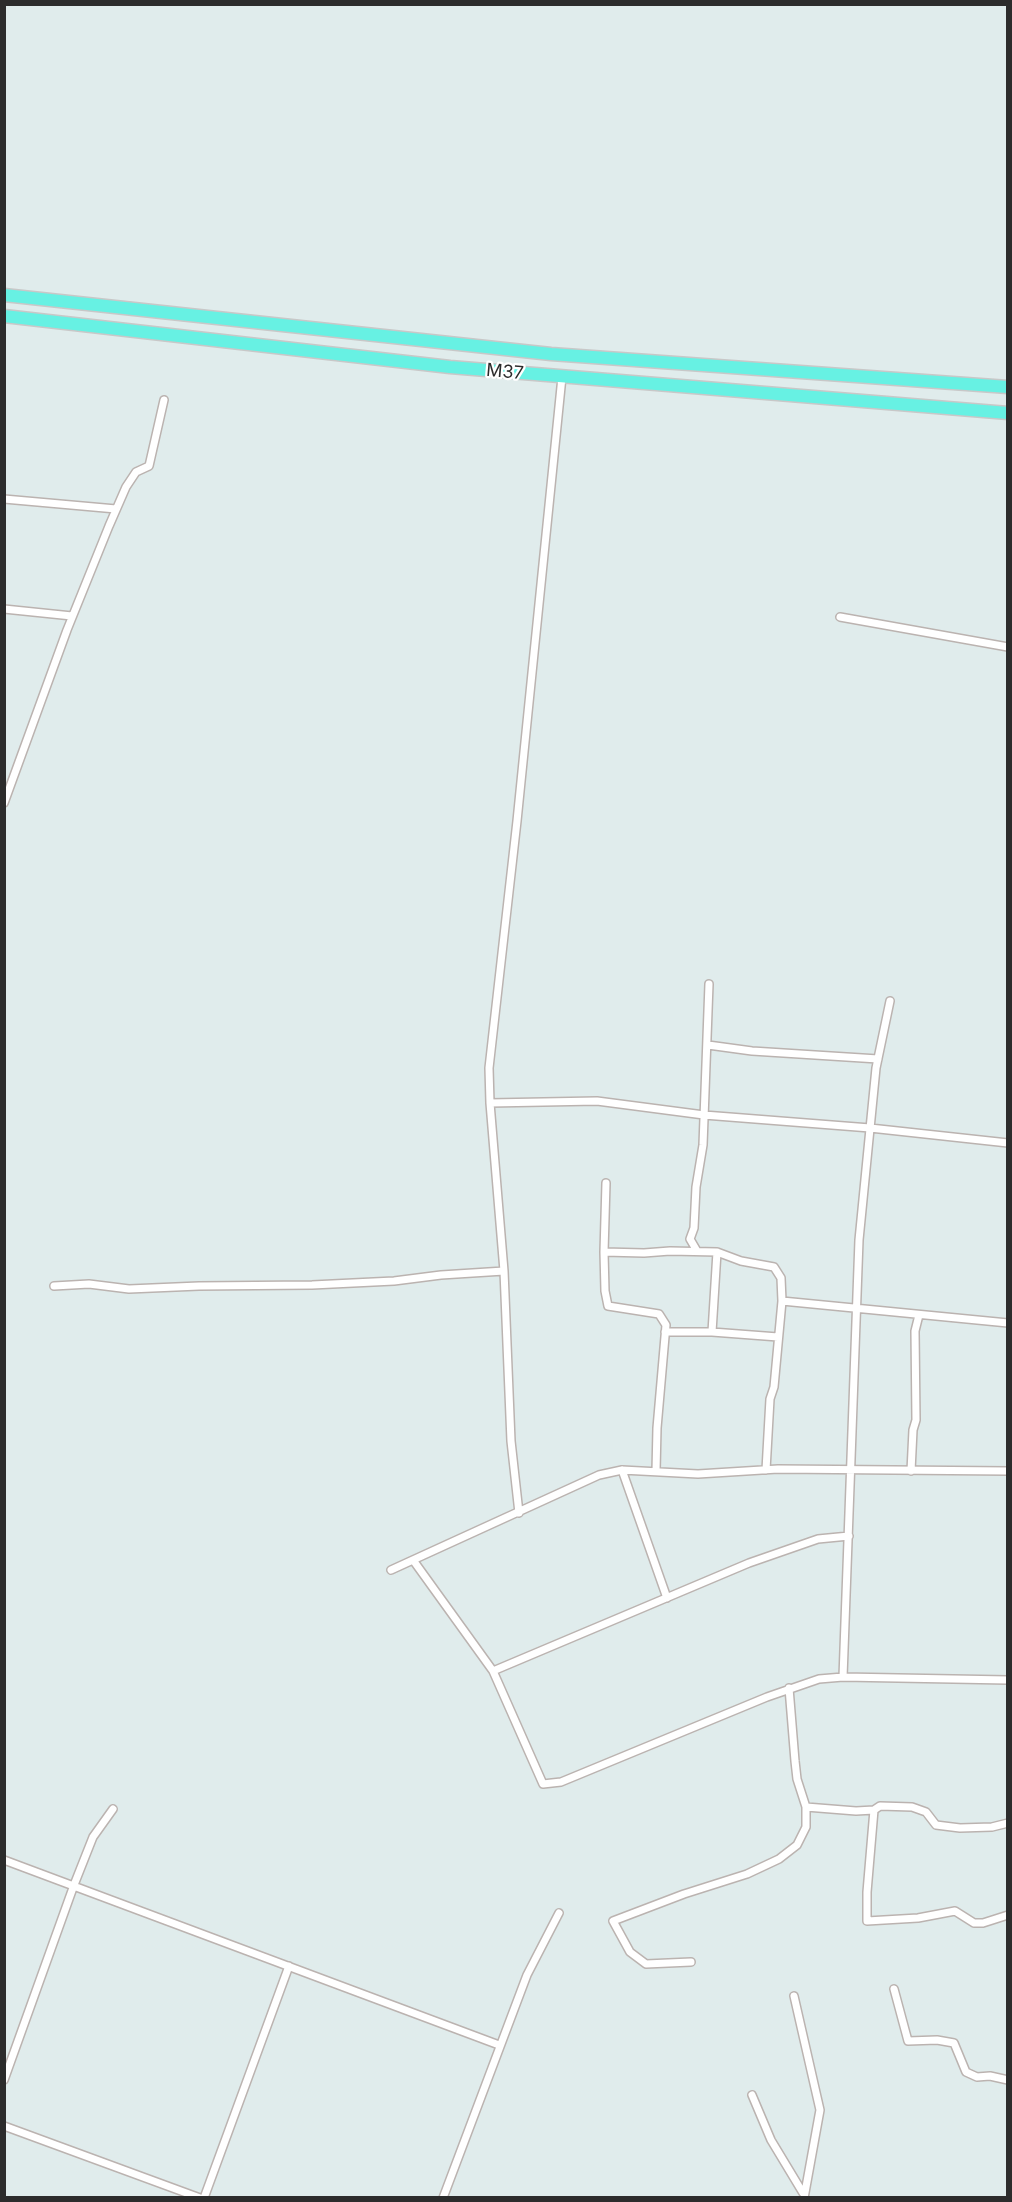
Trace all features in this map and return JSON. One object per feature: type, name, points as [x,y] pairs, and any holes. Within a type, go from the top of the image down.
[{"type":"highway","name":"M37","points":[[4,295],[551,354],[1008,387]]},
{"type":"highway","points":[[141,331],[142,309]]},
{"type":"highway","name":"M37","points":[[4,316],[450,367],[1008,412]]},
{"type":"street","points":[[519,1513],[511,1441],[504,1271],[489,1068],[517,821],[562,377]]},
{"type":"street","points":[[4,803],[72,616],[116,510],[126,487],[136,472],[149,466],[164,400]]},
{"type":"street","points":[[4,499],[116,510]]},
{"type":"street","points":[[4,609],[72,616]]},
{"type":"street","points":[[840,617],[1008,647]]},
{"type":"street","points":[[697,1251],[690,1239],[694,1228],[695,1197],[703,1145],[709,984]]},
{"type":"street","points":[[843,1677],[859,1240],[878,1059],[890,1001]]},
{"type":"street","points":[[708,1045],[752,1051],[878,1059]]},
{"type":"street","points":[[490,1103],[597,1101],[704,1115],[870,1128],[1008,1143]]},
{"type":"street","points":[[606,1183],[604,1252],[605,1291],[608,1306],[659,1314],[666,1325],[657,1428],[656,1472]]},
{"type":"street","points":[[604,1252],[717,1252],[741,1261],[774,1267],[781,1278],[782,1301],[774,1387],[770,1399],[766,1470]]},
{"type":"street","points":[[712,1332],[717,1252]]},
{"type":"street","points":[[54,1286],[89,1284],[129,1289],[312,1285],[394,1281],[504,1271]]},
{"type":"street","points":[[782,1301],[1008,1323]]},
{"type":"street","points":[[911,1471],[913,1430],[916,1420],[915,1331],[919,1315]]},
{"type":"street","points":[[665,1332],[712,1332],[778,1337]]},
{"type":"street","points":[[622,1470],[667,1598]]},
{"type":"street","points":[[391,1570],[599,1475],[622,1470],[698,1474],[766,1470],[1008,1471]]},
{"type":"street","points":[[493,1671],[749,1563],[818,1539],[849,1536]]},
{"type":"street","points":[[413,1560],[493,1671],[543,1784],[561,1782],[789,1688],[819,1679],[843,1677],[1008,1680]]},
{"type":"street","points":[[691,1962],[646,1964],[630,1952],[613,1921],[684,1894],[747,1874],[778,1859],[797,1845],[806,1827],[806,1807],[797,1779],[789,1688]]},
{"type":"street","points":[[806,1807],[856,1811],[874,1810],[880,1806],[912,1807],[926,1812],[936,1825],[960,1828],[992,1827],[1008,1823]]},
{"type":"street","points":[[4,2080],[93,1837],[113,1809]]},
{"type":"street","points":[[874,1810],[867,1892],[867,1921],[918,1918],[955,1911],[974,1923],[983,1923],[1008,1915]]},
{"type":"street","points":[[4,1860],[499,2045]]},
{"type":"street","points":[[443,2198],[527,1974],[559,1913]]},
{"type":"street","points":[[4,2126],[202,2198],[289,1965]]},
{"type":"street","points":[[894,1989],[908,2041],[937,2040],[954,2043],[966,2072],[977,2078],[990,2076],[1008,2080]]},
{"type":"street","points":[[794,1996],[820,2110],[803,2195]]},
{"type":"street","points":[[752,2095],[771,2140],[803,2195]]}]
